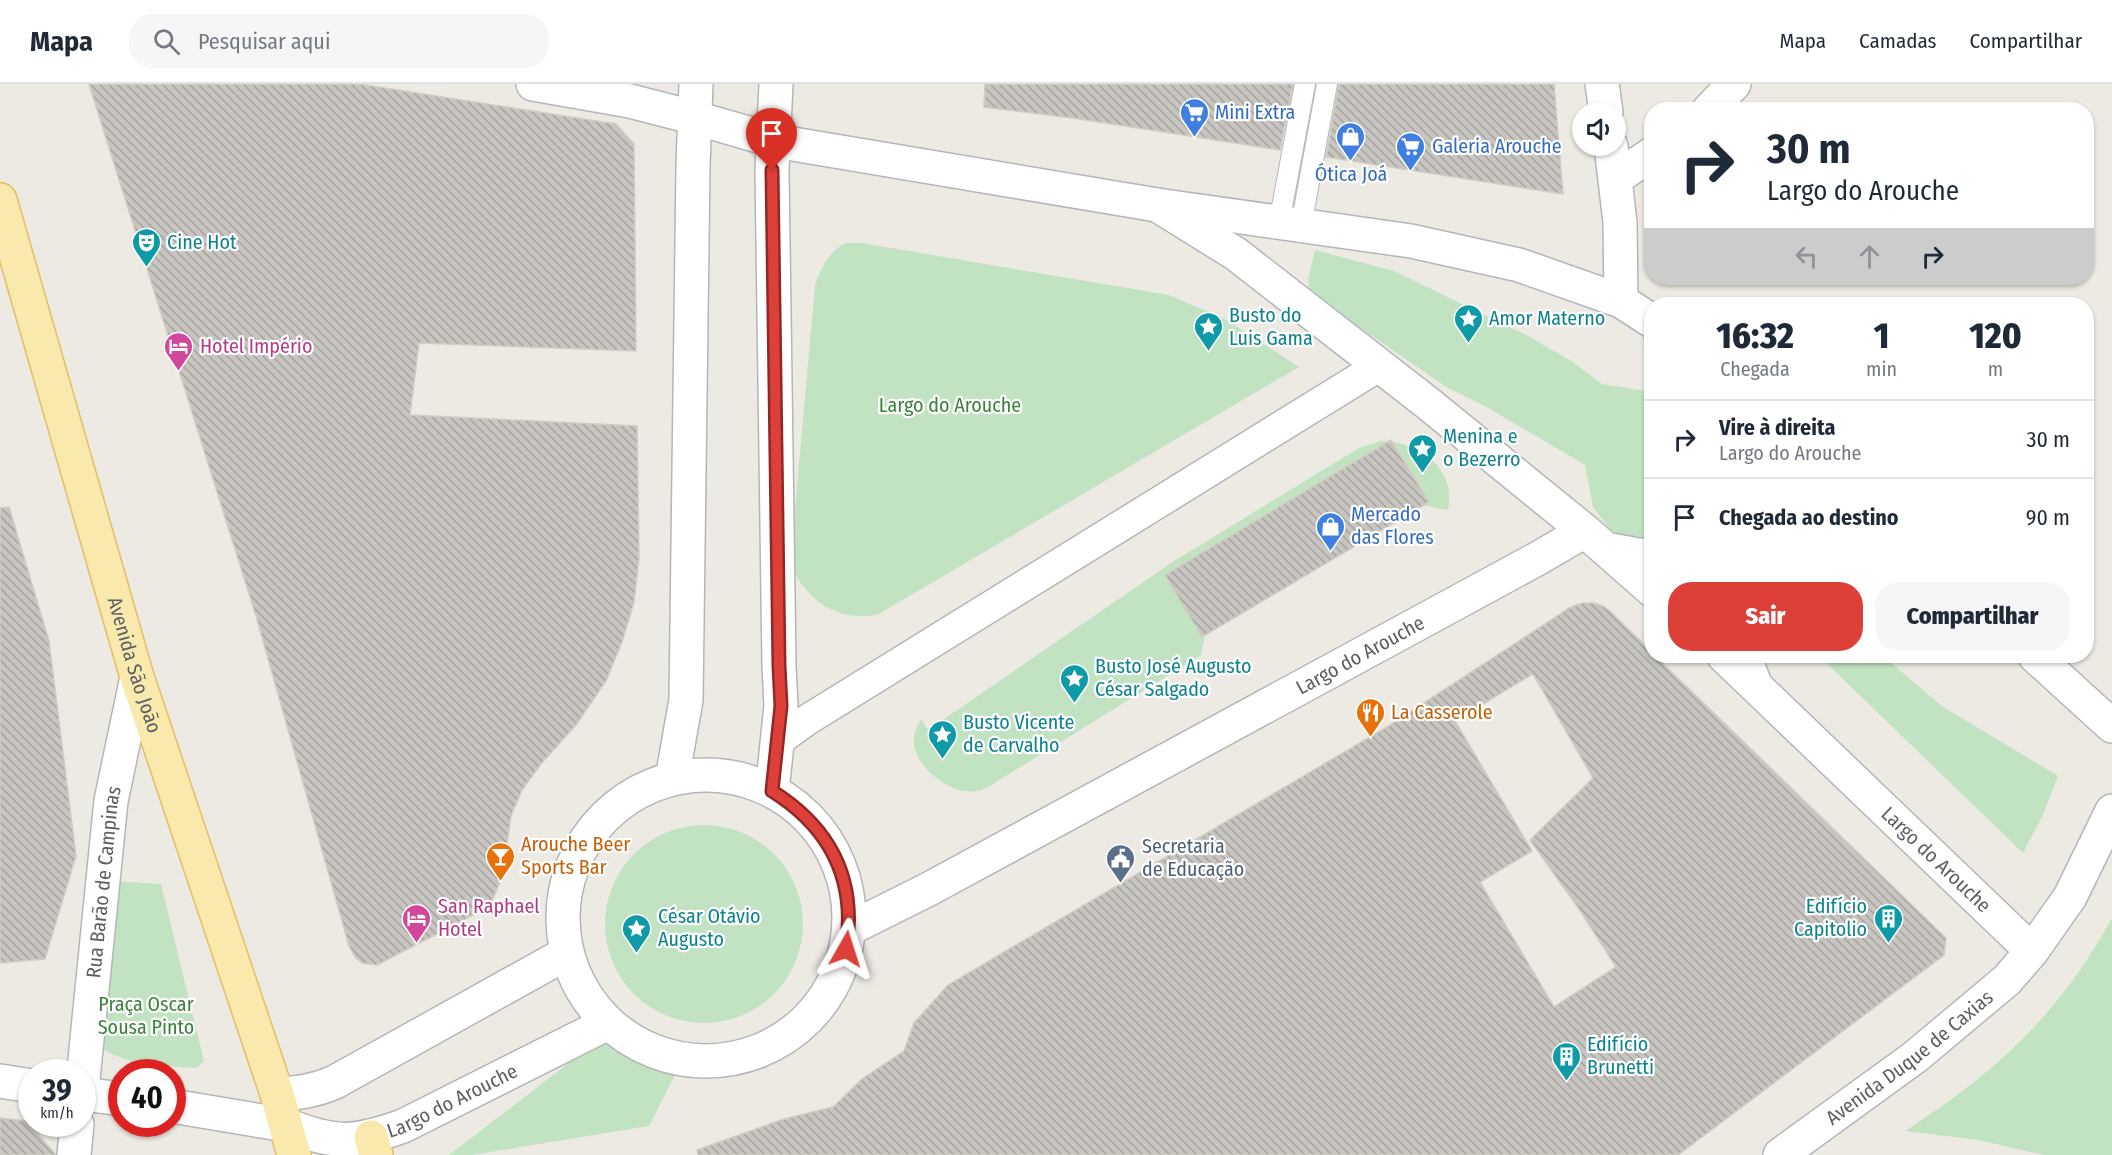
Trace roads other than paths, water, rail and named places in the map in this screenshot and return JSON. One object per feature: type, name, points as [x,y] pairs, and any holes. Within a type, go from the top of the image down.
[{"type":"main road","name":"Avenida São João","points":[[0,200],[137,676],[286,1125],[304,1155]]},
{"type":"street","points":[[533,84],[630,101],[775,141],[1157,205],[1411,241],[1519,265],[1621,301],[1644,316]]},
{"type":"street","points":[[672,779],[686,700],[696,84]]},
{"type":"street","points":[[772,791],[781,706],[772,170],[776,84]]},
{"type":"street","points":[[1602,84],[1605,102]]},
{"type":"street","points":[[1717,102],[1734,84]]},
{"type":"street","points":[[1613,156],[1620,222],[1621,301]]},
{"type":"street","points":[[1616,178],[1644,159]]},
{"type":"street","points":[[1157,205],[1236,254],[1596,540],[1644,583]]},
{"type":"street","points":[[779,740],[807,720],[1379,366]]},
{"type":"street","points":[[1596,540],[1644,555]]},
{"type":"street","name":"Largo do Arouche","points":[[849,929],[939,883],[1525,566],[1596,540]]},
{"type":"street","points":[[2043,663],[2112,726]]},
{"type":"street","name":"Largo do Arouche","points":[[1750,670],[2032,951]]},
{"type":"street","name":"Rua Barão de Campinas","points":[[85,1059],[111,801],[137,676]]},
{"type":"street","points":[[723,776],[750,782],[772,791],[800,810],[814,825],[835,857],[847,893],[849,929],[840,969],[822,1004],[809,1019],[777,1043],[758,1052],[720,1061],[679,1058],[641,1045],[608,1023],[583,991],[567,953],[563,930],[563,908],[573,864],[584,843],[612,809],[640,791],[672,779],[723,776]]},
{"type":"street","points":[[2032,951],[2070,897],[2111,817]]},
{"type":"street","name":"Avenida Duque de Caxias","points":[[1780,1155],[1916,1057],[2007,980],[2032,951]]},
{"type":"street","points":[[186,1108],[286,1125],[302,1093],[334,1082],[567,953]]},
{"type":"street","name":"Largo do Arouche","points":[[286,1125],[310,1134],[374,1146],[403,1126],[608,1023]]},
{"type":"street","points":[[0,1081],[18,1084]]},
{"type":"street","points":[[74,1155],[76,1137]]},
{"type":"lane","points":[[1290,224],[1305,84]]},
{"type":"lane","points":[[1290,224],[1327,84]]},
{"type":"place","name":"Mini Extra","points":[[1194,138]]},
{"type":"place","name":"Ótica Joá","points":[[1351,162]]},
{"type":"place","name":"Galeria Arouche","points":[[1411,172]]},
{"type":"place","name":"Cine Hot","points":[[146,268]]},
{"type":"place","name":"Amor Materno","points":[[1468,344]]},
{"type":"place","name":"Busto do Luis Gama","points":[[1208,352]]},
{"type":"place","name":"Hotel Império","points":[[179,372]]},
{"type":"place","name":"Menina e o Bezerro","points":[[1422,474]]},
{"type":"place","name":"Mercado das Flores","points":[[1330,552]]},
{"type":"place","name":"Busto José Augusto César Salgado","points":[[1074,704]]},
{"type":"place","name":"La Casserole","points":[[1370,738]]},
{"type":"place","name":"Busto Vicente de Carvalho","points":[[942,760]]},
{"type":"place","name":"Arouche Beer Sports Bar","points":[[500,882]]},
{"type":"place","name":"Secretaria de Educação","points":[[1121,884]]},
{"type":"place","name":"San Raphael Hotel","points":[[417,944]]},
{"type":"place","name":"Edifício Capitolio","points":[[1888,944]]},
{"type":"place","name":"César Otávio Augusto","points":[[637,954]]},
{"type":"place","name":"Edifício Brunetti","points":[[1566,1082]]},
{"type":"park label","name":"Praça Oscar Sousa Pinto","points":[[146,1016]]}]
